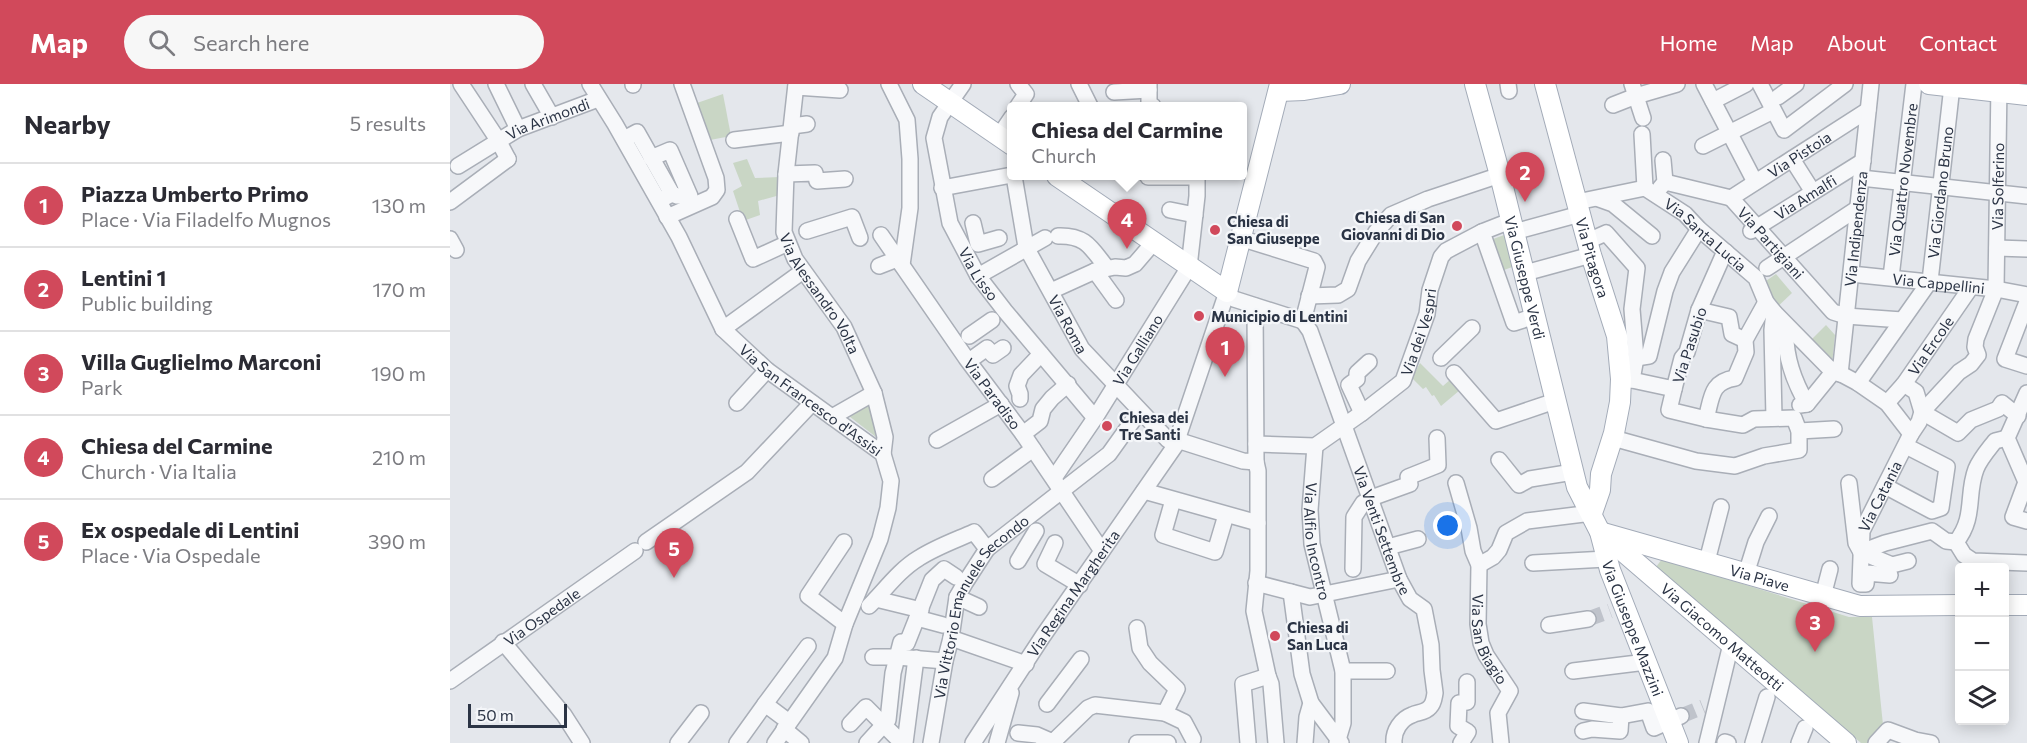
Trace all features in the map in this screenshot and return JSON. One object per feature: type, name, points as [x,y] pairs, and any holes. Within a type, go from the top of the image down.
[{"type":"main road","points":[[923,84],[1007,144]]},
{"type":"main road","points":[[1063,180],[1222,289],[1241,232],[1280,86],[1304,90],[1340,84]]},
{"type":"main road","name":"Via Giuseppe Verdi","points":[[1475,84],[1525,273],[1573,472]]},
{"type":"main road","name":"Via Pitagora","points":[[1545,84],[1589,248],[1617,336],[1627,379],[1620,402],[1616,436],[1601,474],[1600,490],[1592,513]]},
{"type":"main road","points":[[1951,86],[1999,88],[2027,95]]},
{"type":"main road","name":"Via Giuseppe Mazzini","points":[[1573,472],[1577,487],[1600,532],[1617,608],[1676,719],[1678,743]]},
{"type":"main road","name":"Via Piave","points":[[1600,532],[1860,606],[1955,605]]},
{"type":"main road","name":"Via Giacomo Matteotti","points":[[1600,532],[1846,743]]},
{"type":"main road","points":[[1608,565],[1629,558]]},
{"type":"main road","points":[[2009,605],[2027,605]]},
{"type":"street","points":[[461,84],[508,159]]},
{"type":"street","points":[[450,202],[508,159],[515,130],[495,84]]},
{"type":"street","points":[[533,84],[552,117]]},
{"type":"street","name":"Via San Francesco d'Assisi","points":[[590,84],[624,139],[665,198],[667,217],[723,329],[767,370],[883,454],[891,481],[888,508],[879,539],[845,624],[835,658],[775,743]]},
{"type":"street","points":[[667,217],[701,203],[712,197],[717,190],[716,178],[682,84]]},
{"type":"street","points":[[889,84],[907,120],[910,159],[910,208],[901,257]]},
{"type":"street","name":"Via Lisso","points":[[963,84],[940,117],[934,138],[950,223],[978,276],[1095,418]]},
{"type":"street","points":[[1018,84],[1026,94],[1021,102]]},
{"type":"street","points":[[1079,84],[1088,102]]},
{"type":"street","points":[[1613,105],[1634,90],[1677,84]]},
{"type":"street","points":[[1704,84],[1755,182]]},
{"type":"street","points":[[1713,101],[1746,84]]},
{"type":"street","points":[[1760,84],[1775,104],[1784,130],[1845,84]]},
{"type":"street","points":[[1703,146],[1730,133],[1775,104],[1796,84]]},
{"type":"street","name":"Via Indipendenza","points":[[1837,373],[1851,274],[1871,84]]},
{"type":"street","name":"Via Quattro Novembre","points":[[1891,277],[1914,84]]},
{"type":"street","points":[[796,85],[840,90]]},
{"type":"street","name":"Via Alessandro Volta","points":[[796,85],[796,127],[786,174],[784,232],[803,271],[844,327],[874,393],[885,436],[883,454]]},
{"type":"street","name":"Via Giordano Bruno","points":[[1858,383],[1930,281],[1951,86]]},
{"type":"street","points":[[1114,92],[1149,87]]},
{"type":"street","name":"Via Solferino","points":[[1996,289],[1999,88]]},
{"type":"street","points":[[1634,90],[1643,118]]},
{"type":"street","name":"Via Arimondi","points":[[458,166],[515,130],[598,99]]},
{"type":"street","name":"Via Pistoia","points":[[1731,198],[1868,110]]},
{"type":"street","points":[[734,140],[796,127]]},
{"type":"street","points":[[624,139],[637,132],[651,158],[670,150],[690,196],[665,198]]},
{"type":"street","points":[[1642,134],[1655,188]]},
{"type":"street","points":[[1792,159],[1813,192]]},
{"type":"street","points":[[1655,188],[1663,160]]},
{"type":"street","name":"Via Amalfi","points":[[1754,230],[1863,161]]},
{"type":"street","points":[[786,174],[815,173],[817,181],[845,179]]},
{"type":"street","points":[[1309,296],[1338,295],[1348,289],[1358,261],[1376,232],[1391,215],[1428,199],[1500,175]]},
{"type":"street","points":[[942,188],[1007,176]]},
{"type":"street","points":[[1861,178],[2027,196]]},
{"type":"street","name":"Via Roma","points":[[1014,180],[1026,247],[1082,349],[1139,412],[1173,442]]},
{"type":"street","points":[[1189,267],[1197,180]]},
{"type":"street","points":[[1579,208],[1599,199],[1655,188],[1731,198]]},
{"type":"street","name":"Via Santa Lucia","points":[[1655,188],[1756,278],[1770,307],[1786,326],[1837,373],[1858,383],[1887,403],[1908,440]]},
{"type":"street","name":"Via Partigiani","points":[[1731,198],[1754,230],[1785,256],[1833,312],[1846,316]]},
{"type":"street","points":[[1599,199],[1613,204],[1653,236]]},
{"type":"street","name":"Via dei Vespri","points":[[1315,446],[1403,381],[1427,314],[1430,290],[1441,257],[1446,251],[1482,232],[1579,208]]},
{"type":"street","points":[[1767,268],[1858,208]]},
{"type":"street","points":[[1170,210],[1195,215]]},
{"type":"street","points":[[807,231],[852,217],[858,239],[881,235],[901,257]]},
{"type":"street","points":[[737,219],[753,259],[788,243]]},
{"type":"street","points":[[973,224],[978,244],[999,238]]},
{"type":"street","points":[[1636,358],[1649,356],[1672,272],[1699,229]]},
{"type":"street","points":[[1222,289],[1234,298],[1306,326],[1309,296],[1317,267],[1314,261],[1241,232]]},
{"type":"street","points":[[1482,232],[1514,323],[1535,316]]},
{"type":"street","points":[[1525,273],[1589,248],[1606,233],[1637,268],[1632,309],[1636,358],[1627,379]]},
{"type":"street","points":[[978,276],[1026,247],[1052,237],[1071,236],[1086,241],[1106,269],[1116,300]]},
{"type":"street","points":[[1051,291],[1106,269],[1126,268],[1136,264],[1154,242]]},
{"type":"street","points":[[1996,248],[2027,249]]},
{"type":"street","name":"Via Pasubio","points":[[1627,379],[1674,389],[1699,310],[1726,252]]},
{"type":"street","points":[[879,266],[901,257]]},
{"type":"street","name":"Via Paradiso","points":[[901,257],[969,360],[1011,407],[1023,434],[1102,551]]},
{"type":"street","name":"Via Galliano","points":[[1057,484],[1084,434],[1189,267]]},
{"type":"street","points":[[723,329],[803,271]]},
{"type":"street","name":"Via Cappellini","points":[[1851,274],[1930,281],[2027,295]]},
{"type":"street","name":"Via Ercole","points":[[1887,403],[1904,384],[1971,287]]},
{"type":"street","name":"Via Regina Margherita","points":[[973,743],[1144,491],[1173,442],[1222,289]]},
{"type":"street","name":"Via Catania","points":[[1890,575],[1868,573],[1866,584],[1860,584],[1862,531],[1919,422],[1929,417],[1959,372],[1971,364],[1978,354],[1975,347],[1976,339],[1996,289]]},
{"type":"street","points":[[2027,302],[2005,359],[2027,366]]},
{"type":"street","points":[[1254,306],[1259,444],[1257,577],[1254,611],[1271,684],[1276,743]]},
{"type":"street","points":[[1706,419],[1716,386],[1722,380],[1735,378],[1746,352],[1745,340],[1770,307]]},
{"type":"street","points":[[1770,307],[1774,418]]},
{"type":"street","points":[[1699,310],[1729,317],[1732,334],[1745,340]]},
{"type":"street","points":[[1846,316],[1902,320]]},
{"type":"street","points":[[969,336],[992,320]]},
{"type":"street","name":"Via Venti Settembre","points":[[1306,326],[1373,497],[1399,579],[1410,599],[1424,609],[1431,645],[1435,693]]},
{"type":"street","points":[[1616,436],[1696,461],[1735,466],[1764,456],[1799,450],[1799,415],[1795,382],[1785,340],[1786,326]]},
{"type":"street","points":[[1441,358],[1472,328]]},
{"type":"street","points":[[969,360],[987,348],[993,355],[1004,348]]},
{"type":"street","points":[[937,440],[1011,407],[1020,394],[1017,386],[1021,375],[1041,354]]},
{"type":"street","points":[[1362,413],[1349,385],[1356,379],[1357,373],[1369,362]]},
{"type":"street","points":[[737,403],[767,370]]},
{"type":"street","points":[[1454,373],[1496,421],[1555,401]]},
{"type":"street","points":[[1799,415],[1837,373]]},
{"type":"street","points":[[1023,434],[1040,421],[1047,403],[1068,384]]},
{"type":"street","points":[[1904,384],[1916,392],[1929,417],[1958,433],[1971,420],[1998,409],[2002,403],[2018,417]]},
{"type":"street","points":[[1674,389],[1669,410],[1743,425],[1754,419],[1799,415],[1834,429]]},
{"type":"street","points":[[832,417],[874,393]]},
{"type":"street","points":[[1956,542],[1964,532],[1970,510],[1975,470],[1995,441],[2007,438],[2027,393]]},
{"type":"street","name":"Via Ospedale","points":[[450,681],[747,472],[813,403]]},
{"type":"street","points":[[1057,484],[1109,454],[1139,412]]},
{"type":"street","points":[[1353,569],[1353,517],[1364,502],[1410,484],[1408,477],[1438,465],[1437,438]]},
{"type":"street","points":[[2007,438],[2027,482],[2013,517],[2027,521]]},
{"type":"street","points":[[1885,486],[1932,511],[1941,508],[1947,467],[1908,440]]},
{"type":"street","points":[[1173,442],[1257,467]]},
{"type":"street","points":[[1259,444],[1315,446]]},
{"type":"street","name":"Via Alfio Incontro","points":[[1315,446],[1310,510],[1311,544],[1343,671],[1342,723],[1339,742]]},
{"type":"street","points":[[992,479],[1033,449]]},
{"type":"street","points":[[1499,460],[1519,485],[1530,479],[1573,472]]},
{"type":"street","points":[[1456,483],[1470,528],[1473,551],[1479,564],[1493,557],[1499,550],[1506,533],[1527,521],[1592,513]]},
{"type":"street","points":[[1849,483],[1856,543],[1861,552],[1892,565],[1908,561]]},
{"type":"street","name":"Via Vittorio Emanuele Secondo","points":[[931,743],[945,661],[947,631],[957,597],[987,549],[1023,520],[1057,484]]},
{"type":"street","points":[[1144,491],[1258,523]]},
{"type":"street","points":[[1173,500],[1163,535],[1215,552],[1226,515]]},
{"type":"street","points":[[1707,561],[1721,507]]},
{"type":"street","points":[[1746,574],[1756,542],[1769,516]]},
{"type":"street","points":[[1023,520],[1046,537]]},
{"type":"street","points":[[1861,552],[1885,543],[1932,531],[1946,541],[1956,542]]},
{"type":"street","points":[[987,549],[974,532],[942,546],[918,558],[872,603],[919,614],[947,631],[1026,664]]},
{"type":"street","points":[[1018,561],[1046,537]]},
{"type":"street","points":[[1046,537],[1045,564],[1080,585]]},
{"type":"street","points":[[1388,548],[1418,539]]},
{"type":"street","points":[[844,542],[808,596],[845,624]]},
{"type":"street","points":[[1956,542],[1964,555],[1973,561],[2027,563]]},
{"type":"street","points":[[1533,563],[1608,565]]},
{"type":"street","name":"Via San Biagio","points":[[1479,564],[1478,624],[1481,643],[1486,655],[1510,691],[1498,712],[1501,743]]},
{"type":"street","points":[[867,743],[885,726],[888,720],[893,673],[901,642],[907,642],[932,580],[944,569],[956,577]]},
{"type":"street","points":[[1823,596],[1830,569]]},
{"type":"street","points":[[1257,577],[1292,599],[1399,579]]},
{"type":"street","points":[[957,597],[980,607]]},
{"type":"street","points":[[1292,599],[1302,674],[1311,703],[1339,742]]},
{"type":"street","points":[[1549,625],[1587,619]]},
{"type":"street","points":[[1137,628],[1140,648],[1150,663],[1177,689],[1165,713]]},
{"type":"street","points":[[503,642],[564,716],[582,743]]},
{"type":"street","points":[[1707,743],[1710,704],[1731,644]]},
{"type":"street","points":[[737,743],[808,646]]},
{"type":"street","points":[[878,652],[897,657],[945,661]]},
{"type":"street","points":[[903,743],[916,658]]},
{"type":"street","points":[[1047,704],[1081,660]]},
{"type":"street","points":[[1573,671],[1646,662]]},
{"type":"street","points":[[1343,671],[1387,671]]},
{"type":"street","points":[[1248,743],[1243,684],[1268,676]]},
{"type":"street","points":[[997,743],[1009,729],[1014,682]]},
{"type":"street","points":[[1394,743],[1395,732],[1400,724],[1406,718],[1425,711],[1431,706],[1435,693],[1459,703],[1467,702],[1467,682]]},
{"type":"street","points":[[1753,743],[1767,697]]},
{"type":"street","points":[[1305,743],[1307,717],[1311,703]]},
{"type":"street","points":[[1459,703],[1458,726],[1468,732],[1461,743]]},
{"type":"street","points":[[765,704],[801,743]]},
{"type":"street","points":[[1009,729],[1037,735],[1053,742],[1088,708],[1095,705],[1165,713],[1184,722],[1189,742]]},
{"type":"street","points":[[850,724],[866,707],[903,743]]},
{"type":"street","points":[[1583,711],[1622,716],[1648,711],[1654,728],[1676,719]]},
{"type":"street","points":[[678,743],[701,713]]},
{"type":"street","points":[[1583,731],[1592,729],[1620,731],[1622,716]]},
{"type":"street","points":[[1799,743],[1805,728]]},
{"type":"street","points":[[1876,743],[1888,730]]},
{"type":"street","points":[[1888,730],[1903,743]]},
{"type":"street","points":[[1888,730],[1931,743]]},
{"type":"street","points":[[1137,743],[1168,743]]},
{"type":"green space","points":[[723,94],[731,136],[710,140],[697,103]]},
{"type":"green space","points":[[747,159],[755,178],[780,177],[780,195],[758,201],[760,215],[743,221],[733,191],[742,186],[733,163]]},
{"type":"green space","points":[[1507,234],[1515,266],[1504,270],[1493,239]]},
{"type":"green space","points":[[1776,274],[1792,293],[1776,308],[1763,283]]},
{"type":"green space","points":[[1826,325],[1835,335],[1832,364],[1809,342]]},
{"type":"green space","points":[[1420,363],[1443,386],[1451,379],[1460,390],[1441,406],[1426,387],[1423,389],[1412,378]]},
{"type":"green space","points":[[868,399],[876,437],[845,413]]},
{"type":"green space","points":[[1662,559],[1849,617],[1872,617],[1883,725],[1867,743],[1861,743],[1656,567]]},
{"type":"tunnel","points":[[1588,619],[1610,611]]},
{"type":"tunnel","points":[[1681,716],[1703,707]]},
{"type":"place","name":"Lentini 1","points":[[1525,202]]},
{"type":"place","name":"Chiesa di San Giovanni di Dio","points":[[1457,226]]},
{"type":"place","name":"Chiesa di San Giuseppe","points":[[1215,230]]},
{"type":"place","name":"Chiesa del Carmine","points":[[1127,249]]},
{"type":"place","name":"Municipio di Lentini","points":[[1199,316]]},
{"type":"place","name":"Piazza Umberto Primo","points":[[1225,377]]},
{"type":"place","name":"Chiesa dei Tre Santi","points":[[1107,426]]},
{"type":"place","name":"Ex ospedale di Lentini","points":[[674,578]]},
{"type":"place","name":"Chiesa di San Luca","points":[[1275,636]]},
{"type":"place","name":"Villa Guglielmo Marconi","points":[[1815,652]]}]
